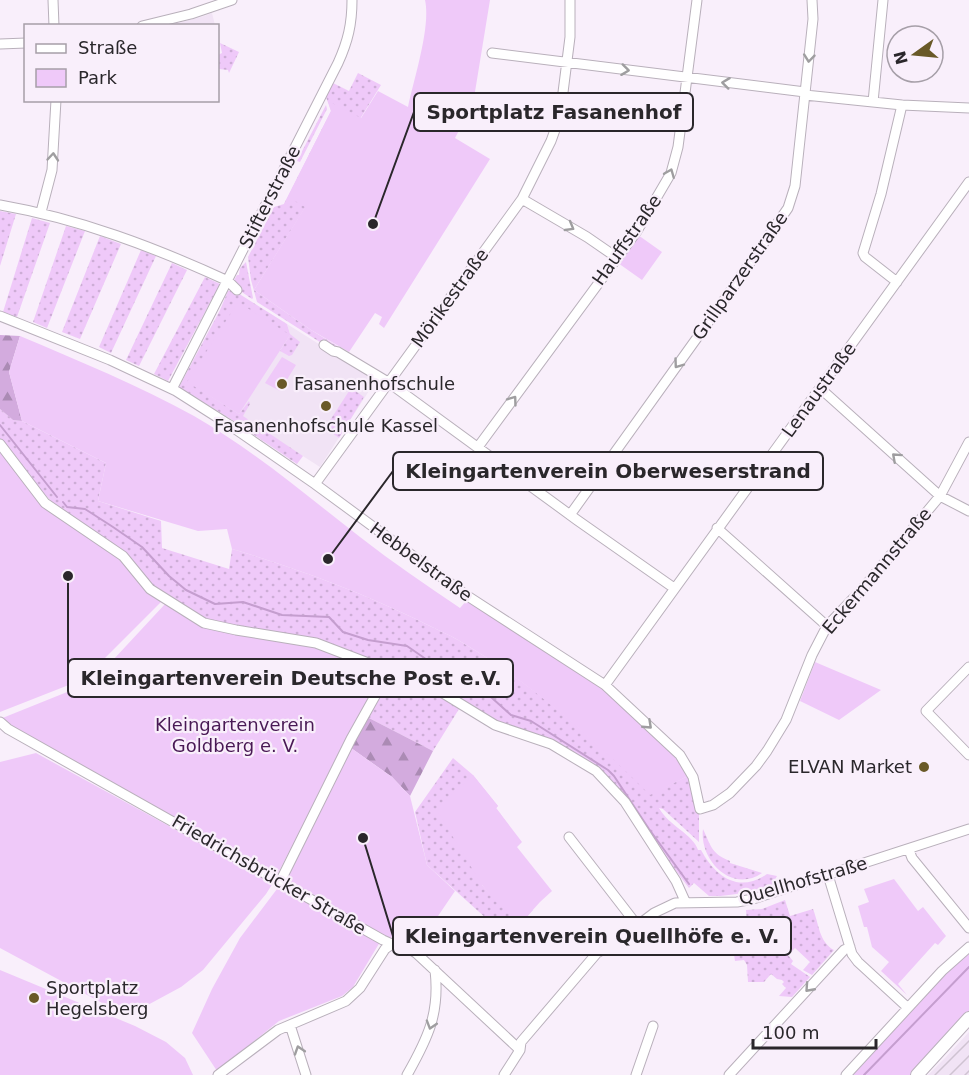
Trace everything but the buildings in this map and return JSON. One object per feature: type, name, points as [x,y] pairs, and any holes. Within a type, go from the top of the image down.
[{"type":"street","points":[[53,0],[54,24]]},
{"type":"street","points":[[150,24],[191,14],[232,0]]},
{"type":"street","name":"Stifterstraße","points":[[171,389],[228,281],[347,42],[352,21],[352,0]]},
{"type":"street","name":"Mörikestraße","points":[[315,484],[522,200],[551,141],[560,116],[567,63],[570,0]]},
{"type":"street","name":"Hauffstraße","points":[[478,447],[637,231],[671,173],[678,147],[697,0]]},
{"type":"street","name":"Grillparzerstraße","points":[[570,515],[788,208],[795,186],[813,19],[812,0]]},
{"type":"street","points":[[873,102],[883,0]]},
{"type":"street","points":[[0,44],[24,43]]},
{"type":"street","points":[[492,54],[873,102],[969,108]]},
{"type":"street","points":[[41,212],[52,170],[56,102]]},
{"type":"street","points":[[897,282],[863,253],[881,194],[902,105]]},
{"type":"street","name":"Lenaustraße","points":[[605,686],[969,182]]},
{"type":"street","points":[[522,200],[587,237],[616,258]]},
{"type":"street","points":[[0,205],[41,212],[126,237],[228,281],[237,290]]},
{"type":"street","name":"Hebbelstraße","points":[[0,316],[100,356],[171,389],[231,426],[315,484],[466,595],[605,686],[680,755],[693,777],[700,809]]},
{"type":"street","points":[[324,345],[388,382],[570,515],[675,588]]},
{"type":"street","points":[[821,388],[940,496],[969,510]]},
{"type":"street","name":"Eckermannstraße","points":[[700,809],[714,805],[730,793],[767,751],[786,720],[812,655],[827,626],[864,587],[940,496],[969,442]]},
{"type":"street","points":[[0,444],[45,503],[123,556],[150,590],[204,623],[316,642],[388,671],[428,684],[495,725],[551,744],[596,771],[625,802],[676,881],[685,901]]},
{"type":"street","points":[[717,528],[827,626]]},
{"type":"street","points":[[969,667],[926,711],[969,755]]},
{"type":"street","points":[[281,880],[351,739],[388,671]]},
{"type":"street","name":"Friedrichsbrücker Straße","points":[[0,722],[8,729],[392,944],[402,944],[435,969],[520,1050]]},
{"type":"street","name":"Quellhofstraße","points":[[504,1075],[520,1050],[521,1042],[597,953],[664,907],[685,901],[737,902],[753,899],[969,829]]},
{"type":"street","points":[[569,837],[637,925]]},
{"type":"street","points":[[909,850],[912,858],[969,928]]},
{"type":"street","points":[[828,875],[850,947],[858,962],[907,1007]]},
{"type":"street","points":[[218,1075],[266,1037],[346,1001],[354,995],[385,949],[392,944]]},
{"type":"street","points":[[729,1075],[844,950],[850,947]]},
{"type":"street","points":[[846,1075],[907,1007],[969,947]]},
{"type":"street","points":[[407,1075],[423,1048],[434,1016],[437,993],[435,969]]},
{"type":"street","points":[[917,1075],[969,1018]]},
{"type":"street","points":[[290,1025],[306,1075]]},
{"type":"street","points":[[636,1075],[653,1026]]},
{"type":"shaded area","points":[[212,13],[215,24],[175,24]]},
{"type":"shaded area","name":"Fasanenhofschule","points":[[238,302],[290,334],[287,324],[376,380],[320,467],[187,382]]},
{"type":"shaded area","points":[[969,1032],[969,1075],[928,1075],[945,1058]]},
{"type":"green space","points":[[425,0],[490,0],[473,104],[455,138],[490,159],[384,328],[379,324],[382,317],[375,313],[349,352],[311,330],[254,290],[305,207],[295,201],[284,204],[331,111],[328,101],[361,118],[378,91],[408,107],[424,38]]},
{"type":"green space","points":[[220,43],[239,52],[229,73],[228,70],[219,69],[219,54],[222,53]]},
{"type":"green space","points":[[358,73],[381,85],[254,290],[339,347],[334,351],[257,302],[251,280],[248,257],[274,207],[284,204],[331,111],[326,97],[333,83],[349,91]]},
{"type":"green space","points":[[326,105],[327,109],[300,162],[297,161]]},
{"type":"green space","points":[[0,211],[16,214],[0,266]]},
{"type":"green space","points":[[32,218],[50,223],[17,317],[3,312]]},
{"type":"green space","points":[[66,226],[85,231],[47,328],[33,322]]},
{"type":"green space","points":[[638,235],[662,252],[642,280],[618,263]]},
{"type":"green space","points":[[100,236],[121,244],[80,339],[62,332]]},
{"type":"green space","points":[[141,250],[156,256],[111,353],[99,347]]},
{"type":"green space","points":[[246,262],[252,299],[239,290],[233,282]]},
{"type":"green space","points":[[172,263],[187,270],[139,366],[126,360]]},
{"type":"green space","points":[[205,277],[220,284],[168,381],[154,374]]},
{"type":"green space","points":[[233,290],[287,324],[290,334],[300,342],[292,355],[289,356],[280,351],[290,335],[196,387],[239,414],[249,401],[250,404],[243,416],[303,456],[297,464],[179,387],[228,291]]},
{"type":"green space","points":[[238,302],[290,335],[239,414],[187,382]]},
{"type":"green space","points":[[0,335],[20,336],[9,372],[22,421],[13,420],[0,409]]},
{"type":"green space","points":[[20,336],[130,384],[216,429],[279,473],[384,555],[460,608],[467,600],[603,689],[677,758],[688,776],[650,795],[561,713],[489,659],[452,637],[350,590],[232,549],[227,529],[198,531],[98,501],[106,463],[22,421],[9,372]]},
{"type":"green space","points":[[282,357],[296,365],[280,391],[265,383]]},
{"type":"green space","points":[[351,388],[364,397],[339,438],[325,428]]},
{"type":"green space","points":[[0,409],[13,420],[22,421],[106,463],[98,501],[161,521],[162,548],[229,569],[232,549],[303,572],[373,599],[452,637],[489,659],[584,732],[650,794],[688,776],[699,815],[699,842],[663,809],[659,808],[663,814],[691,839],[720,874],[737,882],[756,880],[767,874],[777,876],[772,885],[725,896],[709,896],[694,883],[689,888],[597,767],[499,722],[419,675],[317,640],[204,620],[171,601],[56,506],[31,480],[0,441]]},
{"type":"green space","points":[[0,449],[45,507],[113,552],[162,601],[84,679],[0,712]]},
{"type":"green space","name":"Kleingartenverein Goldberg e. V.","points":[[166,603],[204,624],[315,645],[383,672],[277,875],[9,727],[0,719],[87,684],[113,660]]},
{"type":"green space","points":[[815,662],[881,690],[839,720],[800,701]]},
{"type":"green space","points":[[390,677],[421,685],[459,709],[433,751],[367,717]]},
{"type":"green space","points":[[367,717],[433,751],[410,796],[392,777],[351,748]]},
{"type":"green space","points":[[351,748],[392,777],[410,796],[427,865],[455,891],[417,947],[404,940],[383,936],[285,879]]},
{"type":"green space","points":[[36,753],[273,883],[203,970],[181,987],[144,1007],[117,1011],[0,948],[0,762]]},
{"type":"green space","points":[[453,758],[473,775],[498,806],[496,808],[510,827],[482,885],[497,902],[533,910],[508,938],[427,865],[415,812]]},
{"type":"green space","points":[[473,775],[498,806],[496,808],[522,842],[517,847],[552,891],[521,923],[494,900],[482,885],[436,809]]},
{"type":"green space","points":[[703,829],[718,855],[730,863],[762,873],[751,878],[740,879],[720,870],[706,852]]},
{"type":"green space","points":[[894,879],[918,911],[923,907],[946,936],[938,945],[935,943],[898,984],[907,995],[881,971],[889,962],[872,947],[858,906],[869,902],[864,889]]},
{"type":"green space","points":[[280,885],[380,942],[353,987],[342,996],[279,1021],[217,1071],[192,1033],[212,989],[240,938]]},
{"type":"green space","points":[[785,900],[790,916],[813,909],[822,937],[834,950],[812,975],[803,970],[810,962],[795,948],[788,955],[793,961],[791,964],[810,977],[792,997],[779,996],[786,988],[782,984],[784,982],[771,974],[764,982],[748,982],[747,965],[744,960],[735,961],[730,944],[739,942],[739,938],[776,933],[774,920],[747,923],[746,910],[762,909]]},
{"type":"green space","points":[[969,953],[969,1014],[913,1075],[852,1075],[945,974]]},
{"type":"green space","name":"Sportplatz Hegelsberg","points":[[0,970],[135,1026],[166,1042],[185,1058],[193,1075],[0,1075]]},
{"type":"waterway","points":[[0,425],[57,497]]},
{"type":"waterway","points":[[63,502],[67,507],[85,509],[113,527],[142,547],[169,576],[186,590],[215,604],[243,602],[282,615],[329,617],[343,632],[368,640],[407,646],[433,664],[454,673],[492,698],[511,715],[531,721],[608,770],[689,884]]},
{"type":"waterway","points":[[864,1075],[969,967]]},
{"type":"place","name":"Sportplatz Fasanenhof","points":[[373,224]]},
{"type":"place","name":"Fasanenhofschule","points":[[282,384]]},
{"type":"place","name":"Fasanenhofschule Kassel","points":[[326,406]]},
{"type":"place","name":"Kleingartenverein Oberweserstrand","points":[[328,559]]},
{"type":"place","name":"Kleingartenverein Deutsche Post e.V.","points":[[68,576]]},
{"type":"place","name":"ELVAN Market","points":[[924,767]]},
{"type":"place","name":"Kleingartenverein Quellhöfe e. V.","points":[[363,838]]},
{"type":"place","name":"Sportplatz Hegelsberg","points":[[34,998]]}]
